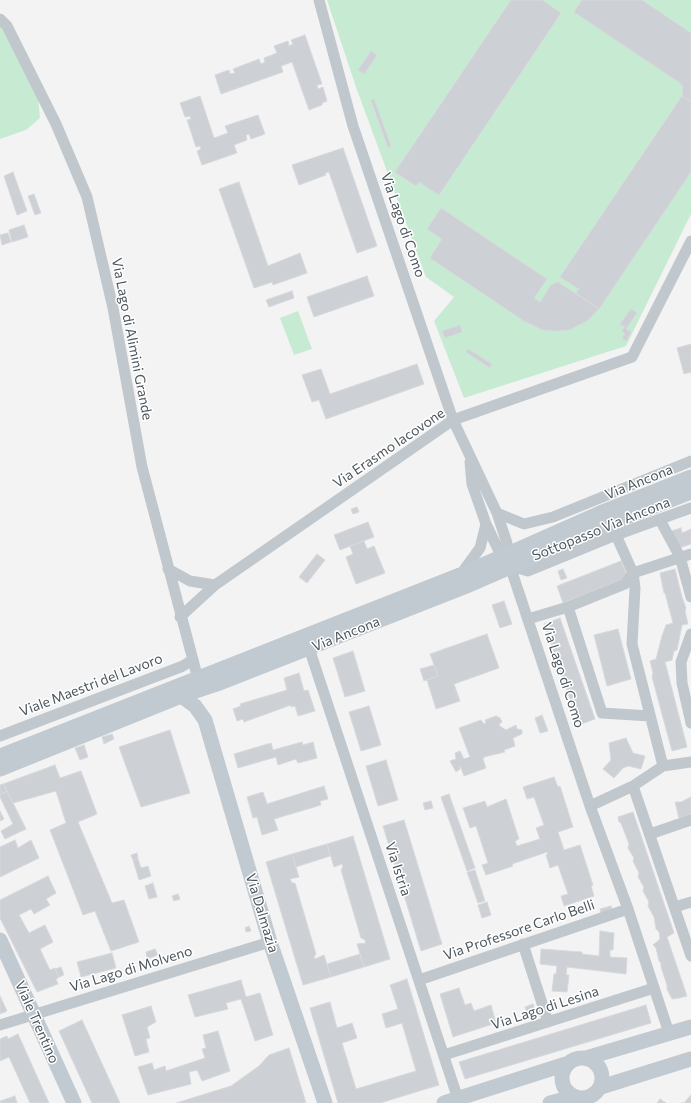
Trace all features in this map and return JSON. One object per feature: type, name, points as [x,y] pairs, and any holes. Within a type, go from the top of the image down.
[{"type":"street","name":"Via Lago di Como","points":[[319,0],[353,126],[453,420],[469,456],[484,481],[497,513],[507,543],[508,560],[590,806],[628,909],[668,1033]]},
{"type":"street","name":"Via Lago di Alimini Grande","points":[[0,19],[7,26],[56,124],[86,197],[113,308],[142,467],[180,617],[198,679]]},
{"type":"street","name":"Via Erasmo Iacovone","points":[[180,617],[216,585],[453,420],[632,357],[691,241]]},
{"type":"street","name":"Via Lago di Como","points":[[469,456],[472,484],[486,524],[498,549],[508,560]]},
{"type":"street","name":"Via Ancona","points":[[497,513],[524,524],[553,517],[691,461]]},
{"type":"street","name":"Sottopasso Via Ancona","points":[[612,527],[691,477]]},
{"type":"street","name":"Sottopasso Via Ancona","points":[[508,560],[612,527],[691,492]]},
{"type":"street","points":[[611,493],[612,527],[633,574],[635,588],[632,644],[663,766]]},
{"type":"street","points":[[508,560],[528,572],[612,527],[660,520],[691,508]]},
{"type":"street","points":[[660,520],[680,557],[691,597]]},
{"type":"street","points":[[460,575],[480,548],[486,524]]},
{"type":"street","points":[[528,619],[568,606],[625,584],[633,574],[691,554]]},
{"type":"street","name":"Via Ancona","points":[[0,756],[460,575],[508,560]]},
{"type":"street","name":"Via Ancona","points":[[0,769],[181,696],[218,684],[464,587],[508,560]]},
{"type":"street","points":[[168,569],[190,580],[216,585]]},
{"type":"street","name":"Via Lago di Como","points":[[568,606],[602,713],[650,716]]},
{"type":"street","points":[[691,634],[681,662],[686,682],[691,723]]},
{"type":"street","name":"Via Istria","points":[[309,648],[444,1055],[451,1101]]},
{"type":"street","name":"Viale Maestri del Lavoro","points":[[0,736],[183,666],[192,660]]},
{"type":"street","name":"Via Dalmazia","points":[[218,684],[206,699],[205,720],[270,942],[325,1103]]},
{"type":"street","name":"Via Dalmazia","points":[[181,696],[195,706],[205,720]]},
{"type":"street","points":[[590,806],[633,786],[663,766],[691,762]]},
{"type":"street","points":[[633,786],[691,956]]},
{"type":"street","points":[[650,834],[691,820]]},
{"type":"street","points":[[675,907],[691,902]]},
{"type":"street","name":"Via Professore Carlo Belli","points":[[419,980],[628,909]]},
{"type":"street","name":"Viale Trentino","points":[[0,940],[74,1103]]},
{"type":"street","name":"Via Lago di Molveno","points":[[0,1024],[270,942]]},
{"type":"street","points":[[524,944],[548,1022]]},
{"type":"street","name":"Via Lago di Lesina","points":[[444,1055],[654,988]]},
{"type":"street","points":[[451,1101],[566,1064],[575,1058],[586,1058],[691,1026]]},
{"type":"street","points":[[550,1103],[581,1099],[597,1093],[603,1078],[601,1069],[595,1061],[586,1058]]},
{"type":"street","points":[[600,1087],[691,1059]]},
{"type":"street","points":[[566,1064],[562,1073],[562,1082],[566,1091],[581,1099]]},
{"type":"green space","points":[[327,0],[691,0],[691,214],[626,346],[464,398],[434,321],[454,297],[426,277],[357,90]]},
{"type":"green space","points":[[0,23],[38,97],[40,118],[26,130],[0,139]]},
{"type":"green space","points":[[298,311],[312,349],[294,355],[280,318]]},
{"type":"building","points":[[511,0],[542,0],[561,13],[439,195],[419,182],[416,186],[395,172]]},
{"type":"building","points":[[582,0],[642,0],[691,33],[691,102],[682,96],[683,87],[680,83],[574,12]]},
{"type":"building","points":[[305,35],[322,84],[317,85],[318,89],[323,87],[327,101],[322,103],[322,105],[309,110],[292,62],[281,66],[283,72],[221,94],[215,75],[229,70],[230,74],[235,73],[233,69],[259,59],[261,64],[265,62],[264,58],[277,53],[274,46],[288,41],[289,46],[293,44],[291,40]]},
{"type":"building","points":[[371,51],[377,55],[364,74],[358,70]]},
{"type":"building","points":[[200,96],[214,138],[228,133],[225,126],[258,115],[265,134],[251,139],[249,134],[246,135],[247,140],[234,145],[237,153],[202,165],[197,151],[201,149],[200,146],[196,147],[187,120],[191,119],[190,116],[185,117],[180,103]]},
{"type":"building","points":[[682,96],[691,102],[691,172],[599,309],[576,293],[579,289],[560,277]]},
{"type":"building","points":[[374,99],[391,146],[388,148],[371,100]]},
{"type":"building","points":[[343,148],[377,246],[357,253],[329,172],[325,173],[326,175],[299,185],[292,165]]},
{"type":"building","points":[[13,172],[27,211],[17,215],[4,176]]},
{"type":"building","points":[[239,182],[268,266],[300,253],[307,273],[273,285],[272,282],[254,288],[219,189]]},
{"type":"building","points":[[34,194],[41,213],[35,215],[28,196]]},
{"type":"building","points":[[441,208],[547,279],[534,298],[540,302],[551,285],[558,282],[599,309],[587,321],[569,330],[543,330],[524,321],[430,258],[442,239],[427,229]]},
{"type":"building","points":[[24,225],[28,237],[12,242],[9,230]]},
{"type":"building","points":[[8,233],[11,242],[2,245],[0,235]]},
{"type":"building","points":[[367,276],[374,296],[314,317],[307,297]]},
{"type":"building","points":[[292,291],[294,298],[269,307],[266,300]]},
{"type":"building","points":[[631,309],[637,313],[626,329],[631,332],[626,341],[622,338],[625,334],[622,331],[625,327],[620,324]]},
{"type":"building","points":[[460,325],[462,332],[445,338],[442,331]]},
{"type":"building","points":[[691,344],[691,372],[684,374],[677,348]]},
{"type":"building","points":[[468,349],[492,364],[490,368],[466,352]]},
{"type":"building","points":[[417,364],[424,384],[326,419],[319,400],[312,402],[302,375],[321,369],[330,394]]},
{"type":"building","points":[[357,507],[359,512],[353,514],[351,509]]},
{"type":"building","points":[[368,522],[374,537],[340,550],[334,535]]},
{"type":"building","points":[[681,528],[682,533],[691,529],[691,544],[676,549],[671,531]]},
{"type":"building","points":[[364,541],[367,549],[374,546],[385,573],[356,584],[346,557],[353,554],[350,546]]},
{"type":"building","points":[[317,554],[325,560],[307,583],[299,577]]},
{"type":"building","points":[[621,561],[628,577],[563,603],[557,586]]},
{"type":"building","points":[[563,569],[567,578],[561,580],[558,571]]},
{"type":"building","points":[[675,569],[686,608],[685,611],[688,624],[682,625],[677,650],[674,651],[672,660],[665,662],[687,747],[672,751],[652,677],[653,673],[650,661],[656,659],[666,625],[673,623],[660,573]]},
{"type":"building","points":[[504,601],[512,624],[500,628],[492,605]]},
{"type":"building","points":[[560,618],[595,719],[579,725],[544,624]]},
{"type":"building","points":[[618,629],[631,679],[607,686],[594,635]]},
{"type":"building","points":[[487,634],[499,668],[454,684],[460,701],[436,709],[427,680],[438,676],[430,654]]},
{"type":"building","points":[[353,651],[365,691],[345,697],[333,658]]},
{"type":"building","points":[[434,665],[438,676],[424,681],[420,669]]},
{"type":"building","points":[[299,673],[304,691],[308,690],[315,711],[298,716],[295,706],[291,707],[291,705],[244,722],[243,719],[237,721],[233,709],[241,706],[240,704],[287,690],[284,678]]},
{"type":"building","points":[[369,706],[381,745],[361,751],[349,712]]},
{"type":"building","points":[[542,715],[548,731],[540,733],[535,718]]},
{"type":"building","points":[[496,716],[500,718],[502,722],[499,724],[500,726],[506,730],[516,725],[517,729],[522,730],[522,734],[513,738],[515,746],[504,750],[505,752],[484,757],[483,759],[486,768],[464,776],[460,765],[460,769],[456,772],[450,761],[456,759],[455,753],[460,751],[464,759],[470,757],[459,728],[481,720],[484,724],[486,723],[485,720]]},
{"type":"building","points":[[170,730],[190,793],[141,807],[119,747]]},
{"type":"building","points":[[112,734],[114,739],[104,744],[102,737]]},
{"type":"building","points":[[626,738],[633,753],[645,756],[641,769],[628,766],[623,768],[614,778],[603,769],[611,760],[609,743]]},
{"type":"building","points":[[302,742],[303,745],[313,742],[317,758],[298,763],[296,759],[278,765],[276,757],[238,768],[234,754],[271,743],[273,750]]},
{"type":"building","points":[[84,745],[88,757],[80,760],[75,748]]},
{"type":"building","points":[[386,760],[398,800],[378,806],[366,766]]},
{"type":"building","points":[[55,765],[60,778],[81,771],[97,814],[78,822],[112,903],[124,900],[139,942],[111,951],[95,911],[83,915],[50,830],[66,823],[56,791],[13,803],[3,784]]},
{"type":"building","points":[[554,777],[558,787],[560,786],[573,827],[558,832],[564,850],[580,845],[593,885],[591,886],[594,896],[564,906],[561,896],[568,894],[558,865],[550,868],[546,855],[548,854],[547,852],[486,875],[482,865],[488,863],[476,826],[470,828],[463,808],[485,801],[487,807],[506,799],[519,839],[515,841],[517,846],[540,839],[536,828],[544,825],[534,797],[527,799],[523,787]]},
{"type":"building","points":[[3,784],[7,791],[0,795],[0,785]]},
{"type":"building","points":[[324,786],[328,799],[320,801],[321,805],[274,819],[278,830],[262,835],[257,817],[253,818],[247,797],[263,792],[267,804]]},
{"type":"building","points":[[7,791],[26,829],[5,839],[1,831],[13,824],[0,797],[0,795]]},
{"type":"building","points":[[449,794],[475,868],[467,871],[441,797]]},
{"type":"building","points":[[691,797],[691,814],[679,818],[675,802],[681,802]]},
{"type":"building","points":[[431,801],[433,808],[425,810],[423,803]]},
{"type":"building","points":[[0,811],[4,819],[0,821]]},
{"type":"building","points":[[633,812],[674,933],[667,937],[687,996],[672,999],[667,989],[656,948],[653,945],[660,939],[659,932],[656,929],[654,917],[648,906],[649,902],[643,891],[644,887],[638,877],[639,873],[633,861],[634,858],[628,848],[629,844],[618,817]]},
{"type":"building","points":[[404,820],[442,944],[421,951],[383,826]]},
{"type":"building","points":[[353,836],[390,959],[364,967],[357,944],[366,943],[365,940],[361,938],[341,870],[343,867],[342,864],[334,867],[327,844]]},
{"type":"building","points":[[15,840],[18,848],[31,840],[39,858],[0,877],[0,847]]},
{"type":"building","points":[[327,844],[330,856],[296,867],[292,854]]},
{"type":"building","points":[[137,853],[138,859],[133,860],[131,855]]},
{"type":"building","points":[[292,854],[299,877],[290,879],[292,883],[295,883],[316,954],[314,957],[315,959],[324,955],[331,977],[303,985],[266,862]]},
{"type":"building","points":[[138,859],[141,868],[148,866],[151,876],[139,880],[133,860]]},
{"type":"building","points":[[475,870],[485,901],[478,903],[467,872]]},
{"type":"building","points":[[48,876],[56,893],[46,899],[50,905],[34,914],[31,909],[19,915],[29,933],[45,925],[53,942],[40,949],[50,970],[55,968],[59,977],[56,979],[58,984],[37,992],[0,918],[0,900]]},
{"type":"building","points":[[153,883],[157,897],[149,899],[145,886]]},
{"type":"building","points":[[178,894],[180,899],[174,901],[172,896]]},
{"type":"building","points":[[487,902],[491,915],[482,918],[478,905]]},
{"type":"building","points":[[611,906],[612,909],[601,913],[600,909]]},
{"type":"building","points":[[249,926],[251,931],[246,932],[245,928]]},
{"type":"building","points":[[600,931],[614,933],[613,950],[610,950],[610,957],[627,958],[626,974],[567,967],[566,975],[569,975],[567,992],[552,991],[554,974],[556,974],[557,966],[540,964],[541,949],[582,952],[582,954],[599,956]]},
{"type":"building","points":[[155,949],[158,955],[147,959],[146,952]]},
{"type":"building","points":[[112,953],[116,968],[81,977],[77,962]]},
{"type":"building","points":[[360,954],[364,967],[331,977],[327,964]]},
{"type":"building","points":[[61,967],[64,975],[59,977],[55,969]]},
{"type":"building","points":[[407,979],[439,1085],[380,1103],[338,1103],[310,1008],[330,1002],[337,1028],[352,1023],[357,1038],[342,1043],[356,1089],[416,1071],[402,1023],[386,1028],[382,1014],[398,1009],[390,985]]},
{"type":"building","points":[[241,980],[246,997],[260,993],[273,1035],[255,1041],[241,999],[226,1003],[228,1009],[195,1017],[188,995]]},
{"type":"building","points":[[459,988],[465,1005],[471,1003],[474,1011],[491,1005],[496,1023],[453,1037],[440,994]]},
{"type":"building","points":[[0,996],[7,1011],[0,1014]]},
{"type":"building","points":[[533,1004],[536,1012],[528,1015],[525,1007]]},
{"type":"building","points":[[646,1005],[651,1023],[465,1079],[459,1062]]},
{"type":"building","points":[[151,1006],[156,1022],[147,1027],[150,1038],[146,1039],[149,1052],[135,1056],[122,1015]]},
{"type":"building","points":[[82,1020],[120,1103],[92,1103],[59,1031]]},
{"type":"building","points":[[218,1031],[230,1071],[202,1081],[197,1070],[189,1072],[191,1084],[148,1095],[138,1067],[152,1063],[154,1070],[165,1066],[166,1071],[205,1058],[202,1049],[206,1048],[203,1035]]},
{"type":"building","points":[[18,1034],[49,1103],[30,1103],[9,1057],[0,1061],[0,1039],[7,1036],[8,1039]]},
{"type":"building","points":[[289,1048],[306,1103],[176,1103],[231,1086],[259,1066],[269,1055]]},
{"type":"building","points":[[691,1095],[691,1103],[684,1103]]},
{"type":"building","points":[[15,1096],[17,1103],[0,1103],[0,1101]]},
{"type":"building","points":[[660,1099],[666,1103],[657,1103]]}]
